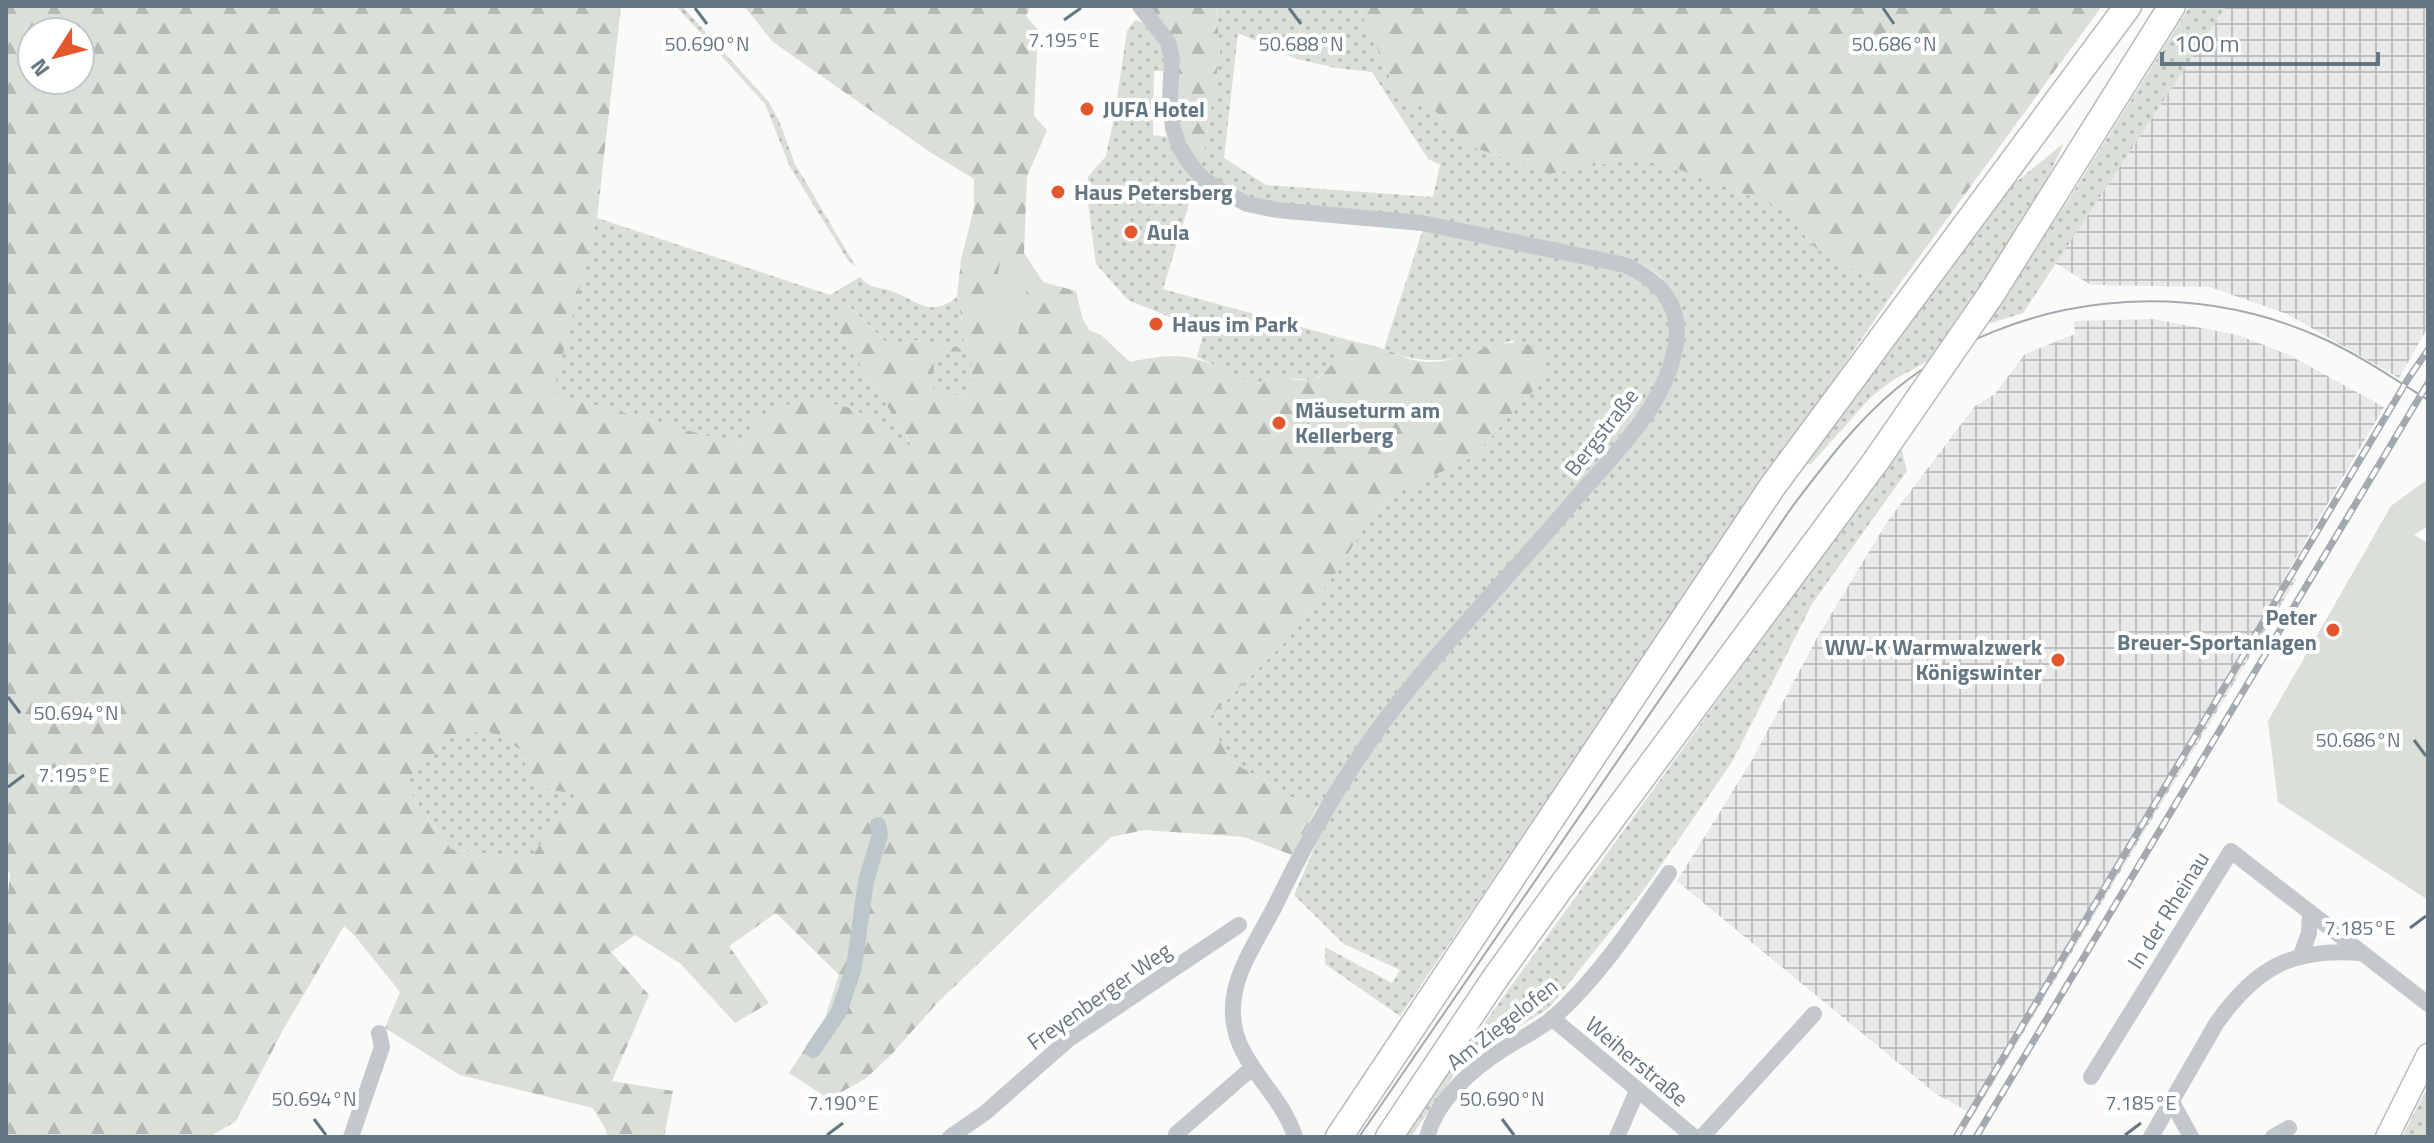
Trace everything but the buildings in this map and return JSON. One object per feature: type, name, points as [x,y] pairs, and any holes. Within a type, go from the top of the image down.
[{"type":"highway","points":[[1339,1137],[1763,500],[2009,163],[2128,6]]},
{"type":"highway","points":[[1389,1137],[1540,917],[1876,461],[1992,293],[2172,6]]},
{"type":"main road","points":[[2387,1137],[2428,1055]]},
{"type":"street","name":"Bergstraße","points":[[1140,6],[1168,42],[1172,59],[1170,100],[1173,128],[1179,146],[1203,179],[1222,191],[1247,204],[1277,210],[1422,223],[1625,265],[1653,279],[1664,291],[1675,315],[1675,350],[1652,408],[1406,693],[1349,770],[1324,809],[1235,989],[1232,1020],[1238,1044],[1285,1114],[1295,1137]]},
{"type":"street","name":"In der Rheinau","points":[[2091,1077],[2231,851],[2428,1004]]},
{"type":"street","name":"Am Ziegelofen","points":[[1427,1137],[1431,1124],[1449,1097],[1469,1076],[1499,1052],[1552,1018],[1590,980],[1669,873]]},
{"type":"street","points":[[2301,955],[2309,933],[2310,912]]},
{"type":"street","name":"Freyenberger Weg","points":[[950,1137],[985,1113],[1069,1039],[1239,925]]},
{"type":"street","points":[[2151,1137],[2225,1009],[2250,984],[2274,967],[2301,955],[2331,951],[2360,953]]},
{"type":"street","points":[[1702,1137],[1814,1014]]},
{"type":"street","name":"Weiherstraße","points":[[1552,1018],[1694,1137]]},
{"type":"street","points":[[351,1137],[382,1047],[379,1033]]},
{"type":"street","points":[[1176,1134],[1252,1068]]},
{"type":"street","points":[[1617,1137],[1637,1091]]},
{"type":"street","points":[[2172,1102],[2191,1137]]},
{"type":"street","points":[[2273,1137],[2289,1128]]},
{"type":"shaded area","points":[[2226,6],[2428,6],[2428,327],[2399,378],[2287,314],[2210,287],[2091,285],[2055,263]]},
{"type":"shaded area","points":[[2153,319],[2238,335],[2289,355],[2384,407],[2287,573],[2296,580],[1974,1115],[1936,1094],[1677,881],[1752,760],[1818,636],[1887,522],[1975,406],[1995,394],[2025,354],[2075,334],[2074,321]]},
{"type":"green space","points":[[6,6],[621,6],[597,218],[553,393],[740,445],[757,416],[808,397],[854,409],[914,448],[837,328],[846,304],[891,347],[921,339],[962,349],[965,334],[957,297],[961,260],[974,208],[974,179],[930,152],[773,42],[744,6],[1031,6],[1026,16],[1038,30],[1034,116],[1047,130],[1027,177],[1024,253],[1043,282],[1076,291],[1082,317],[1089,330],[1101,335],[1130,362],[1167,356],[1195,359],[1254,384],[1277,377],[1300,380],[1317,378],[1333,362],[1341,338],[1425,362],[1447,360],[1505,343],[1532,346],[1545,355],[1540,383],[1473,457],[1401,491],[1375,511],[1290,637],[1208,719],[1231,761],[1315,811],[1292,855],[1244,837],[1144,830],[1111,837],[938,1002],[891,1055],[865,1079],[829,1099],[789,1073],[825,1018],[839,975],[776,913],[729,946],[769,1003],[735,1023],[681,964],[635,935],[611,952],[649,995],[612,1081],[673,1091],[664,1137],[607,1137],[593,1108],[460,1075],[385,1028],[400,992],[344,926],[283,1030],[236,1121],[209,1137],[6,1137],[6,915],[10,873],[6,872]],"holes":[[[934,351],[972,352],[971,396],[933,394]],[[487,730],[521,750],[531,786],[575,794],[530,859],[451,849],[404,784],[454,735]]]},
{"type":"green space","points":[[676,6],[682,6],[769,102],[795,164],[856,267],[849,262],[790,167],[765,104]]},
{"type":"green space","points":[[1149,6],[1216,6],[1220,55],[1201,169],[1191,154],[1181,125],[1175,48],[1165,26]]},
{"type":"green space","points":[[1216,6],[1358,6],[1400,100],[1434,110],[1470,146],[1549,174],[1629,159],[1670,166],[1779,207],[1816,248],[1893,293],[1400,1016],[1325,964],[1325,947],[1392,983],[1400,970],[1344,944],[1294,895],[1333,805],[1390,723],[1659,409],[1670,386],[1674,295],[1660,276],[1628,258],[1248,202],[1201,169],[1220,55]],"holes":[[[1238,33],[1297,59],[1372,72],[1428,159],[1440,165],[1433,197],[1266,185],[1224,158]]]},
{"type":"green space","points":[[1358,6],[2102,6],[1893,293],[1816,248],[1779,207],[1670,166],[1629,159],[1549,174],[1470,146],[1434,110],[1400,100]]},
{"type":"green space","points":[[2190,6],[2226,6],[2023,313],[1984,325],[2069,199]]},
{"type":"green space","points":[[1135,20],[1150,25],[1165,52],[1165,71],[1154,71],[1153,135],[1168,137],[1196,181],[1163,289],[1341,338],[1337,356],[1329,370],[1312,380],[1277,377],[1254,384],[1197,357],[1204,331],[1128,300],[1096,264],[1087,195],[1088,177],[1106,156],[1127,31]]},
{"type":"green space","points":[[2064,143],[2035,205],[1928,361],[1893,380],[1871,397],[1811,464],[1805,465],[1998,197]]},
{"type":"green space","points":[[597,218],[830,295],[860,277],[871,286],[925,306],[939,306],[957,297],[965,334],[962,350],[921,339],[891,347],[847,304],[837,328],[915,450],[854,409],[757,416],[740,445],[552,393]]},
{"type":"green space","points":[[1423,229],[1622,269],[1650,283],[1668,312],[1671,331],[1667,357],[1647,404],[1399,690],[1315,811],[1231,761],[1208,719],[1290,637],[1375,511],[1401,491],[1473,457],[1540,383],[1513,340],[1448,359],[1417,359],[1384,349]]},
{"type":"green space","points":[[1000,263],[1031,270],[1017,339],[986,332]]},
{"type":"green space","points":[[934,350],[972,352],[971,396],[932,394]]},
{"type":"green space","points":[[1901,447],[1907,471],[1812,604],[1732,762],[1646,887],[1549,1008],[1463,1062],[1411,1137],[1402,1137]]},
{"type":"green space","points":[[2428,479],[2428,526],[2414,535],[2428,543],[2428,900],[2278,802],[2268,721],[2391,506]]},
{"type":"green space","points":[[487,730],[521,750],[576,794],[530,859],[451,849],[404,784],[454,735]]},
{"type":"green space","points":[[2425,1092],[2428,1094],[2428,1137],[2402,1137]]},
{"type":"waterway","points":[[813,1050],[839,1012],[854,967],[866,881],[880,835],[878,825]]},
{"type":"tram line","points":[[1359,1137],[1792,507],[1841,445],[1896,389],[1943,357],[1994,332],[2047,314],[2102,304],[2159,301],[2215,306],[2271,319],[2324,339],[2428,400]]},
{"type":"railway","points":[[1956,1137],[2428,350]]},
{"type":"railway","points":[[1976,1137],[2428,383]]},
{"type":"place","name":"JUFA Hotel","points":[[1087,109]]},
{"type":"place","name":"Haus Petersberg","points":[[1058,192]]},
{"type":"place","name":"Aula","points":[[1131,232]]},
{"type":"place","name":"Haus im Park","points":[[1156,324]]},
{"type":"place","name":"Mäuseturm am Kellerberg","points":[[1279,423]]},
{"type":"place","name":"Peter Breuer-Sportanlagen","points":[[2333,630]]},
{"type":"place","name":"WW-K Warmwalzwerk Königswinter","points":[[2058,660]]}]
